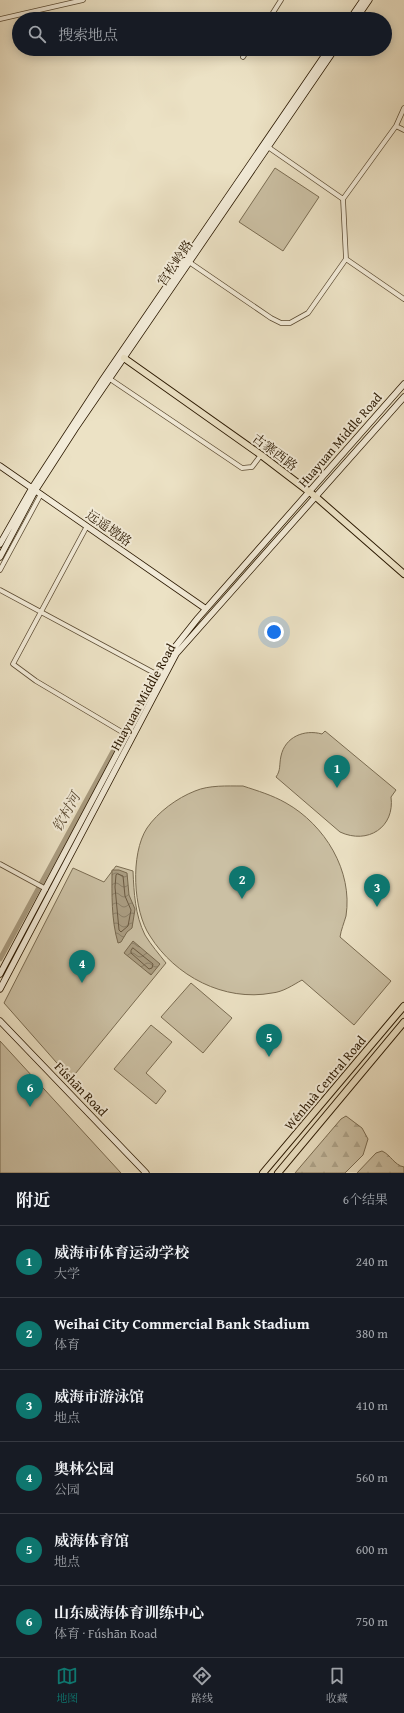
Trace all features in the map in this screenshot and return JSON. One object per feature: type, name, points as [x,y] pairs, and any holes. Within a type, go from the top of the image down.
[{"type":"main road","points":[[355,12],[363,0]]},
{"type":"main road","points":[[361,12],[369,0]]},
{"type":"main road","points":[[0,544],[107,373],[325,56]]},
{"type":"main road","name":"宫松岭路","points":[[33,489],[331,56]]},
{"type":"main road","name":"古寨西路","points":[[124,358],[261,455],[316,497],[404,574]]},
{"type":"main road","name":"Huayuan Middle Road","points":[[0,974],[44,888],[171,652],[206,609],[404,384]]},
{"type":"main road","name":"Huayuan Middle Road","points":[[0,989],[176,654],[404,397]]},
{"type":"main road","name":"远遥墩路","points":[[0,466],[206,609]]},
{"type":"main road","points":[[0,557],[33,489]]},
{"type":"main road","name":"Wénhuà Central Road","points":[[263,1173],[404,1006]]},
{"type":"main road","name":"Fúshān Road","points":[[0,1021],[146,1173]]},
{"type":"main road","name":"Wénhuà Central Road","points":[[278,1173],[404,1022]]},
{"type":"street","points":[[31,12],[83,0]]},
{"type":"street","points":[[273,12],[281,0]]},
{"type":"street","points":[[0,19],[12,16]]},
{"type":"street","points":[[189,262],[271,318],[281,323],[290,323],[308,313],[346,259],[343,199],[396,126],[404,108]]},
{"type":"street","points":[[396,126],[404,130]]},
{"type":"street","points":[[268,147],[343,199]]},
{"type":"street","points":[[346,259],[404,300]]},
{"type":"street","points":[[110,379],[242,468],[252,467],[261,455]]},
{"type":"street","points":[[0,570],[41,494]]},
{"type":"street","points":[[87,526],[42,612],[12,664],[36,681],[126,735]]},
{"type":"street","points":[[0,590],[158,675]]},
{"type":"street","points":[[0,864],[44,888]]},
{"type":"green space","points":[[275,168],[319,197],[283,251],[239,222]]},
{"type":"green space","points":[[325,731],[396,790],[391,797],[389,817],[378,831],[369,835],[360,836],[340,832],[276,777],[279,770],[283,749],[291,739],[302,734],[322,734]]},
{"type":"green space","points":[[224,786],[243,786],[265,793],[286,803],[300,812],[324,837],[340,866],[345,882],[347,899],[346,916],[340,937],[391,981],[354,1025],[302,980],[280,991],[254,995],[236,994],[202,983],[173,963],[160,950],[144,925],[137,898],[136,867],[142,839],[151,822],[162,811],[175,802],[200,789]]},
{"type":"green space","points":[[116,866],[133,871],[139,920],[147,939],[166,963],[71,1079],[4,1003],[73,868],[104,882]]},
{"type":"green space","points":[[191,983],[232,1018],[203,1053],[161,1017]]},
{"type":"green space","points":[[151,1025],[172,1042],[146,1073],[166,1091],[156,1104],[114,1069]]},
{"type":"green space","points":[[0,1041],[121,1173],[0,1173]]},
{"type":"green space","points":[[346,1116],[362,1128],[368,1139],[363,1155],[345,1173],[295,1173],[341,1119]]},
{"type":"green space","points":[[382,1151],[404,1167],[404,1173],[357,1173],[376,1153]]},
{"type":"water","points":[[112,870],[119,870],[127,873],[129,895],[135,909],[132,928],[127,932],[121,942],[118,943],[113,916]]},
{"type":"water","points":[[133,941],[160,964],[151,975],[124,953]]},
{"type":"waterway","name":"钦村河","points":[[0,959],[154,676]]},
{"type":"place","name":"威海市体育运动学校","points":[[337,788]]},
{"type":"place","name":"Weihai City Commercial Bank Stadium","points":[[242,899]]},
{"type":"place","name":"威海市游泳馆","points":[[377,907]]},
{"type":"place","name":"奥林公园","points":[[82,983]]},
{"type":"place","name":"威海体育馆","points":[[269,1057]]},
{"type":"place","name":"山东威海体育训练中心","points":[[30,1107]]}]
